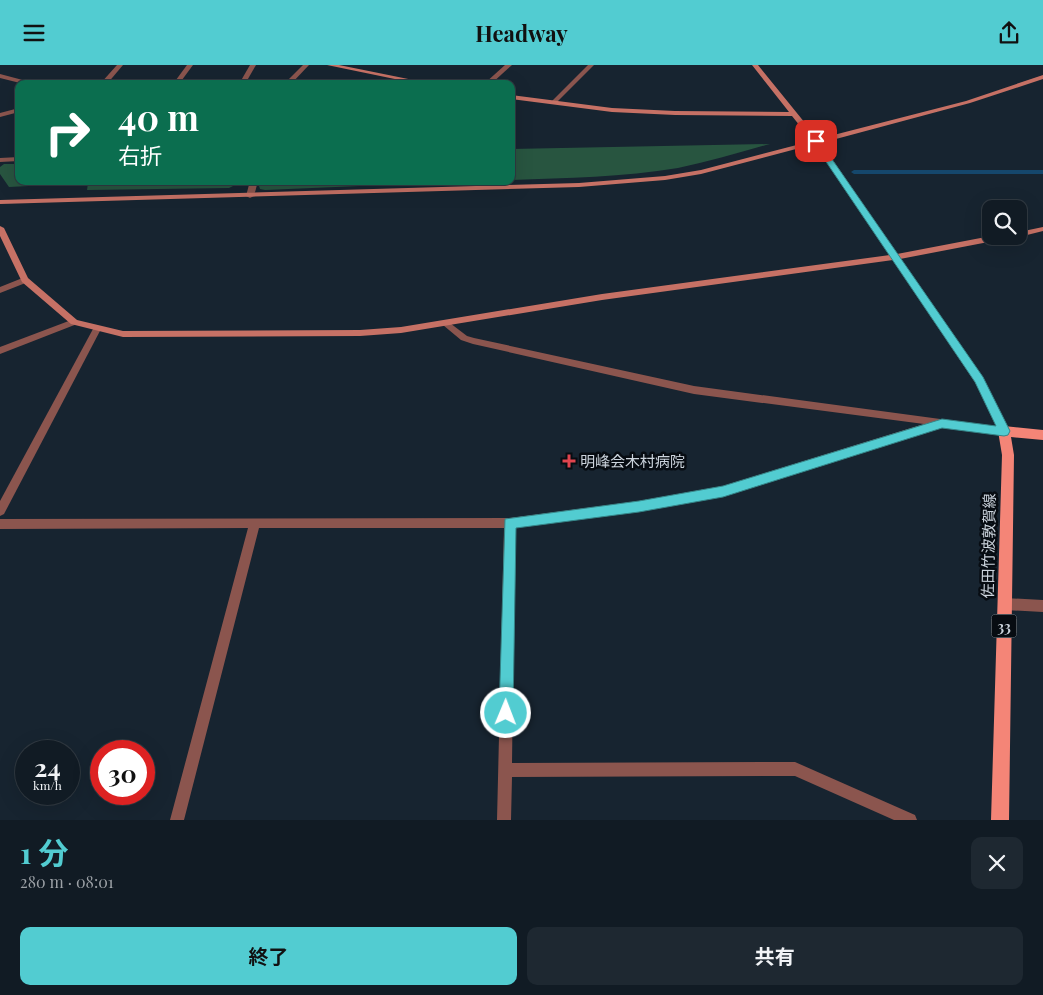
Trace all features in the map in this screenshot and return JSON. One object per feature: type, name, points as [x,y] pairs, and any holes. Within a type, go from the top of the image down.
[{"type":"main road","points":[[1004,431],[1043,435]]},
{"type":"main road","name":"佐田竹波敦賀線","points":[[1000,820],[1008,455],[1004,431]]},
{"type":"street","points":[[107,80],[120,65]]},
{"type":"street","points":[[179,80],[190,65]]},
{"type":"street","points":[[244,80],[253,65]]},
{"type":"street","points":[[291,80],[306,65]]},
{"type":"street","points":[[330,65],[409,80]]},
{"type":"street","points":[[492,80],[509,65]]},
{"type":"street","points":[[553,103],[591,65]]},
{"type":"street","points":[[755,65],[816,141],[979,380],[1004,431]]},
{"type":"street","points":[[0,76],[16,80]]},
{"type":"street","points":[[0,202],[579,185],[642,180],[701,172],[968,102],[1043,77]]},
{"type":"street","points":[[515,98],[553,103],[675,113],[794,114]]},
{"type":"street","points":[[0,115],[15,111]]},
{"type":"street","points":[[0,160],[15,159]]},
{"type":"street","points":[[250,196],[253,185]]},
{"type":"street","points":[[1027,232],[1043,229]]},
{"type":"street","points":[[1,231],[25,280],[74,322],[123,334],[360,333],[446,323],[630,293],[895,257],[982,240]]},
{"type":"street","points":[[0,289],[25,280]]},
{"type":"street","points":[[0,351],[74,322]]},
{"type":"street","points":[[446,323],[464,338],[473,341],[694,390],[1004,431]]},
{"type":"street","points":[[0,511],[98,329]]},
{"type":"street","points":[[0,525],[510,523],[639,506],[723,491],[942,423]]},
{"type":"street","points":[[504,820],[510,523]]},
{"type":"street","points":[[178,820],[255,525]]},
{"type":"street","points":[[1004,604],[1043,606]]},
{"type":"street","points":[[505,770],[795,769],[910,820]]},
{"type":"green space","points":[[770,144],[701,163],[657,171],[595,177],[515,180],[515,149]]},
{"type":"green space","points":[[4,164],[15,164],[15,185],[48,185],[9,187],[0,174],[0,167]]},
{"type":"green space","points":[[88,185],[235,185],[229,188],[87,190]]},
{"type":"green space","points":[[383,185],[265,190],[260,189],[259,186]]},
{"type":"waterway","points":[[854,172],[1043,172]]},
{"type":"place","name":"明峰会木村病院","points":[[569,461]]},
{"type":"route","points":[[506,713],[510,523],[639,506],[723,491],[942,423],[1004,431],[993,405],[979,380],[816,141]]}]
